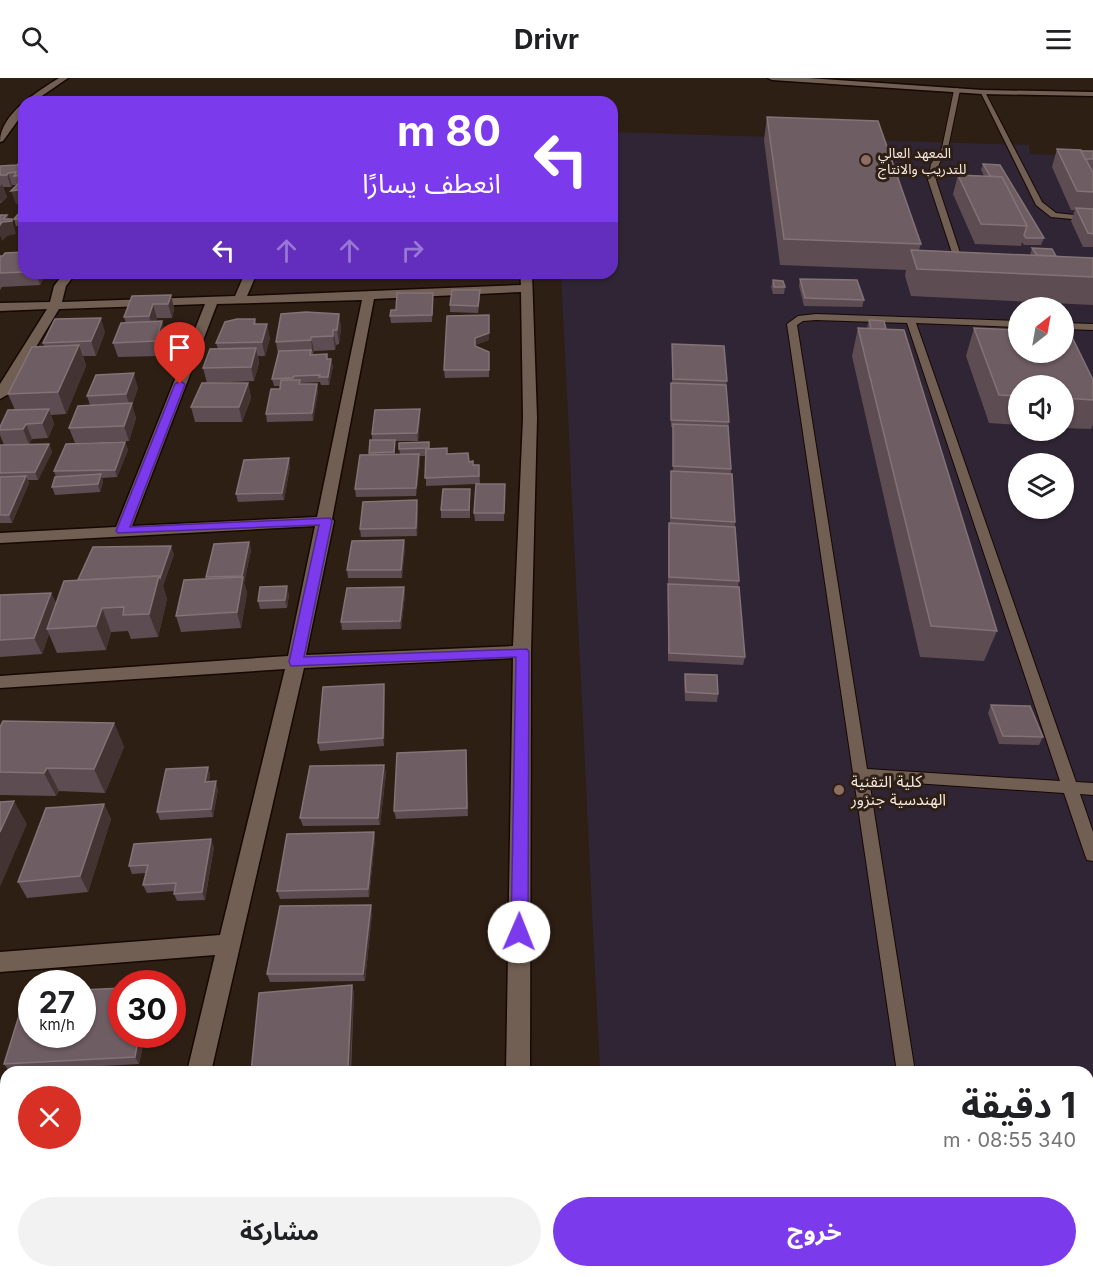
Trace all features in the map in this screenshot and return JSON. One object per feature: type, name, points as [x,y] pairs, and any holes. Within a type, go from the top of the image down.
[{"type":"street","points":[[36,96],[64,78]]},
{"type":"street","points":[[772,78],[982,92],[1093,94]]},
{"type":"street","points":[[0,139],[18,114]]},
{"type":"street","points":[[0,395],[55,306],[60,286],[65,279]]},
{"type":"street","points":[[240,299],[248,279]]},
{"type":"street","points":[[0,307],[369,296],[527,280],[530,418],[522,652],[518,1066]]},
{"type":"street","points":[[200,1066],[296,662],[326,521],[369,296]]},
{"type":"street","points":[[122,531],[213,300]]},
{"type":"street","points":[[0,538],[326,521]]},
{"type":"street","points":[[0,682],[296,662],[522,652]]},
{"type":"street","points":[[0,962],[230,944]]},
{"type":"lane","points":[[957,90],[945,148],[935,164],[932,180],[960,265]]},
{"type":"lane","points":[[982,92],[1039,203],[1054,215],[1093,219]]},
{"type":"lane","points":[[905,1066],[792,328],[795,321],[808,317],[1008,324]]},
{"type":"lane","points":[[910,320],[1093,855]]},
{"type":"lane","points":[[1074,326],[1093,327]]},
{"type":"lane","points":[[860,774],[1093,789]]},
{"type":"shaded area","name":"كلية التقنية الهندسية جنزور","points":[[618,132],[1029,145],[1030,154],[1093,157],[1093,1066],[600,1066],[561,279],[618,279]]},
{"type":"building","points":[[767,117],[878,121],[921,244],[784,239]]},
{"type":"building","points":[[1057,149],[1081,150],[1093,173],[1093,192],[1077,191]]},
{"type":"building","points":[[1081,151],[1093,151],[1093,159],[1085,159]]},
{"type":"building","points":[[983,164],[1000,165],[1044,238],[1026,238],[1024,235],[1027,226],[1002,177],[990,176]]},
{"type":"building","points":[[17,165],[18,176],[14,176],[16,172],[0,175],[0,166]]},
{"type":"building","points":[[958,175],[1002,177],[1027,226],[981,224]]},
{"type":"building","points":[[1076,208],[1093,209],[1093,234],[1088,233]]},
{"type":"building","points":[[0,215],[7,215],[3,219],[12,219],[12,221],[2,222],[0,225]]},
{"type":"building","points":[[1032,248],[1052,249],[1056,256],[1037,255]]},
{"type":"building","points":[[911,250],[1093,258],[1093,277],[917,269]]},
{"type":"building","points":[[18,252],[18,272],[0,273],[0,256],[5,253]]},
{"type":"building","points":[[800,279],[857,280],[864,300],[805,298]]},
{"type":"building","points":[[773,280],[783,281],[785,287],[774,287]]},
{"type":"building","points":[[452,290],[480,290],[478,306],[450,305]]},
{"type":"building","points":[[397,293],[433,293],[432,315],[390,316],[391,310],[396,310]]},
{"type":"building","points":[[171,295],[168,304],[153,304],[149,316],[124,317],[132,296]]},
{"type":"building","points":[[306,312],[339,314],[337,330],[333,330],[333,336],[276,342],[281,314]]},
{"type":"building","points":[[489,315],[489,333],[475,338],[475,346],[489,352],[489,370],[444,370],[447,316]]},
{"type":"building","points":[[101,318],[91,341],[43,343],[55,319]]},
{"type":"building","points":[[255,319],[254,324],[267,324],[262,342],[216,343],[225,322]]},
{"type":"building","points":[[869,320],[884,321],[886,329],[871,329]]},
{"type":"building","points":[[162,321],[156,341],[113,343],[121,323]]},
{"type":"building","points":[[858,328],[904,330],[997,631],[931,626]]},
{"type":"building","points":[[974,328],[1008,330],[1008,363],[1074,363],[1074,341],[1093,380],[1093,400],[1074,399],[1074,375],[1008,375],[1008,395],[999,395]]},
{"type":"building","points":[[672,344],[724,346],[727,381],[673,379]]},
{"type":"building","points":[[79,345],[58,392],[8,394],[32,347]]},
{"type":"building","points":[[256,348],[251,367],[203,368],[210,349]]},
{"type":"building","points":[[311,350],[310,355],[327,354],[327,359],[331,359],[328,377],[319,377],[320,375],[272,379],[279,351]]},
{"type":"building","points":[[134,373],[126,394],[87,396],[96,375]]},
{"type":"building","points":[[281,380],[300,380],[299,384],[317,384],[312,413],[266,414],[271,389],[280,389]]},
{"type":"building","points":[[202,383],[248,383],[239,407],[191,407]]},
{"type":"building","points":[[671,383],[726,385],[729,422],[671,420]]},
{"type":"building","points":[[132,403],[124,426],[69,428],[78,406]]},
{"type":"building","points":[[49,409],[42,423],[26,424],[23,429],[0,430],[8,410]]},
{"type":"building","points":[[420,409],[417,433],[372,434],[375,410]]},
{"type":"building","points":[[673,424],[728,426],[731,469],[673,466]]},
{"type":"building","points":[[370,440],[395,440],[394,452],[369,453]]},
{"type":"building","points":[[125,442],[115,470],[54,471],[66,444]]},
{"type":"building","points":[[429,442],[429,448],[399,449],[399,443]]},
{"type":"building","points":[[49,444],[35,472],[0,473],[0,445]]},
{"type":"building","points":[[447,448],[447,454],[468,453],[469,462],[473,461],[473,465],[479,465],[479,476],[425,478],[426,449]]},
{"type":"building","points":[[419,454],[416,488],[355,489],[360,455]]},
{"type":"building","points":[[289,458],[282,493],[236,494],[244,460]]},
{"type":"building","points":[[671,471],[732,474],[735,522],[671,518]]},
{"type":"building","points":[[101,474],[98,484],[52,487],[55,477]]},
{"type":"building","points":[[26,476],[9,515],[0,515],[0,477]]},
{"type":"building","points":[[476,484],[505,484],[504,513],[474,513]]},
{"type":"building","points":[[443,489],[470,489],[469,510],[441,510]]},
{"type":"building","points":[[417,500],[416,528],[360,529],[363,502]]},
{"type":"building","points":[[669,523],[735,527],[739,581],[669,577]]},
{"type":"building","points":[[404,540],[401,570],[347,570],[352,541]]},
{"type":"building","points":[[249,542],[242,576],[206,577],[214,544]]},
{"type":"building","points":[[171,546],[160,578],[159,576],[78,580],[93,547]]},
{"type":"building","points":[[159,576],[149,614],[123,615],[124,607],[102,608],[96,626],[47,629],[64,581]]},
{"type":"building","points":[[243,577],[237,612],[176,616],[184,580]]},
{"type":"building","points":[[668,584],[739,587],[745,657],[669,653]]},
{"type":"building","points":[[287,586],[285,600],[258,601],[260,587]]},
{"type":"building","points":[[404,587],[400,621],[341,622],[347,588]]},
{"type":"building","points":[[51,593],[34,638],[0,640],[0,595]]},
{"type":"building","points":[[685,674],[717,675],[718,694],[686,692]]},
{"type":"building","points":[[384,684],[383,738],[318,743],[323,687]]},
{"type":"building","points":[[991,705],[1030,706],[1043,737],[1003,736]]},
{"type":"building","points":[[3,721],[114,723],[94,769],[47,768],[44,773],[0,772],[0,727]]},
{"type":"building","points":[[466,750],[467,808],[394,811],[397,753]]},
{"type":"building","points":[[384,765],[378,818],[300,818],[310,766]]},
{"type":"building","points":[[208,767],[205,782],[216,781],[211,809],[157,812],[166,769]]},
{"type":"building","points":[[14,801],[0,832],[0,802]]},
{"type":"building","points":[[104,804],[80,876],[18,882],[46,808]]},
{"type":"building","points":[[374,832],[368,889],[277,891],[287,834]]},
{"type":"building","points":[[211,839],[202,892],[174,894],[176,883],[143,885],[148,865],[129,866],[134,844]]},
{"type":"building","points":[[371,905],[363,974],[267,974],[280,906]]},
{"type":"building","points":[[352,985],[348,1066],[252,1066],[259,993]]},
{"type":"building","points":[[96,989],[108,989],[108,1048],[137,1048],[135,1057],[4,1064],[18,1019],[18,1048],[96,1048]]},
{"type":"place","name":"المعهد العالي للتدريب والانتاج","points":[[866,160]]},
{"type":"place","name":"كلية التقنية الهندسية جنزور","points":[[839,790]]},
{"type":"route","points":[[180,384],[122,531],[326,521],[296,662],[522,652],[519,932]]}]
